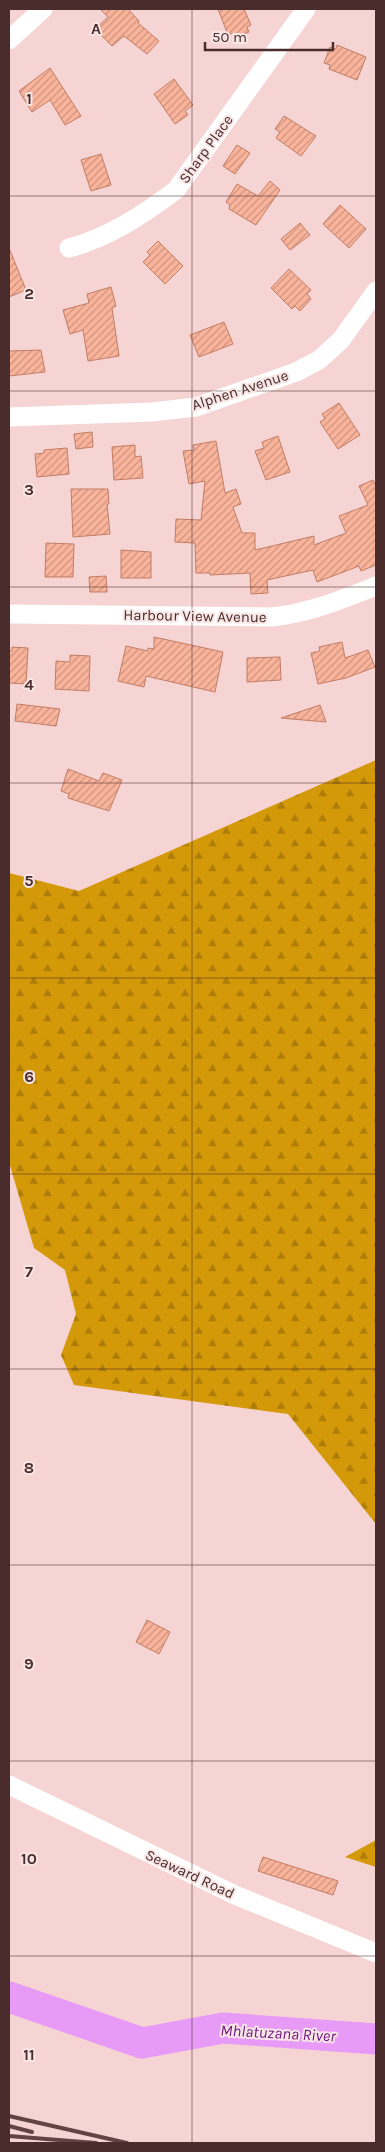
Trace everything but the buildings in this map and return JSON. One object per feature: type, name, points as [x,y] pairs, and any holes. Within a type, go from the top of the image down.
[{"type":"street","points":[[9,40],[43,9]]},
{"type":"street","name":"Sharp Place","points":[[69,248],[94,241],[157,204],[176,190],[306,9]]},
{"type":"street","name":"Alphen Avenue","points":[[9,416],[169,410],[196,407],[296,372],[324,355],[341,340],[376,291]]},
{"type":"street","name":"Harbour View Avenue","points":[[9,614],[272,617],[299,614],[320,608],[376,586]]},
{"type":"street","name":"Seaward Road","points":[[9,1785],[235,1895],[376,1953]]},
{"type":"green space","points":[[376,760],[376,1524],[288,1414],[74,1385],[61,1355],[76,1314],[65,1270],[34,1248],[9,1162],[9,873],[79,891]]},
{"type":"green space","points":[[376,1840],[376,1867],[345,1857]]},
{"type":"waterway","name":"Mhlatuzana River","points":[[9,1997],[142,2043],[223,2028],[376,2039]]},
{"type":"railway","points":[[9,2116],[127,2143]]},
{"type":"railway","points":[[9,2126],[32,2132]]},
{"type":"railway","points":[[9,2136],[96,2143]]}]
